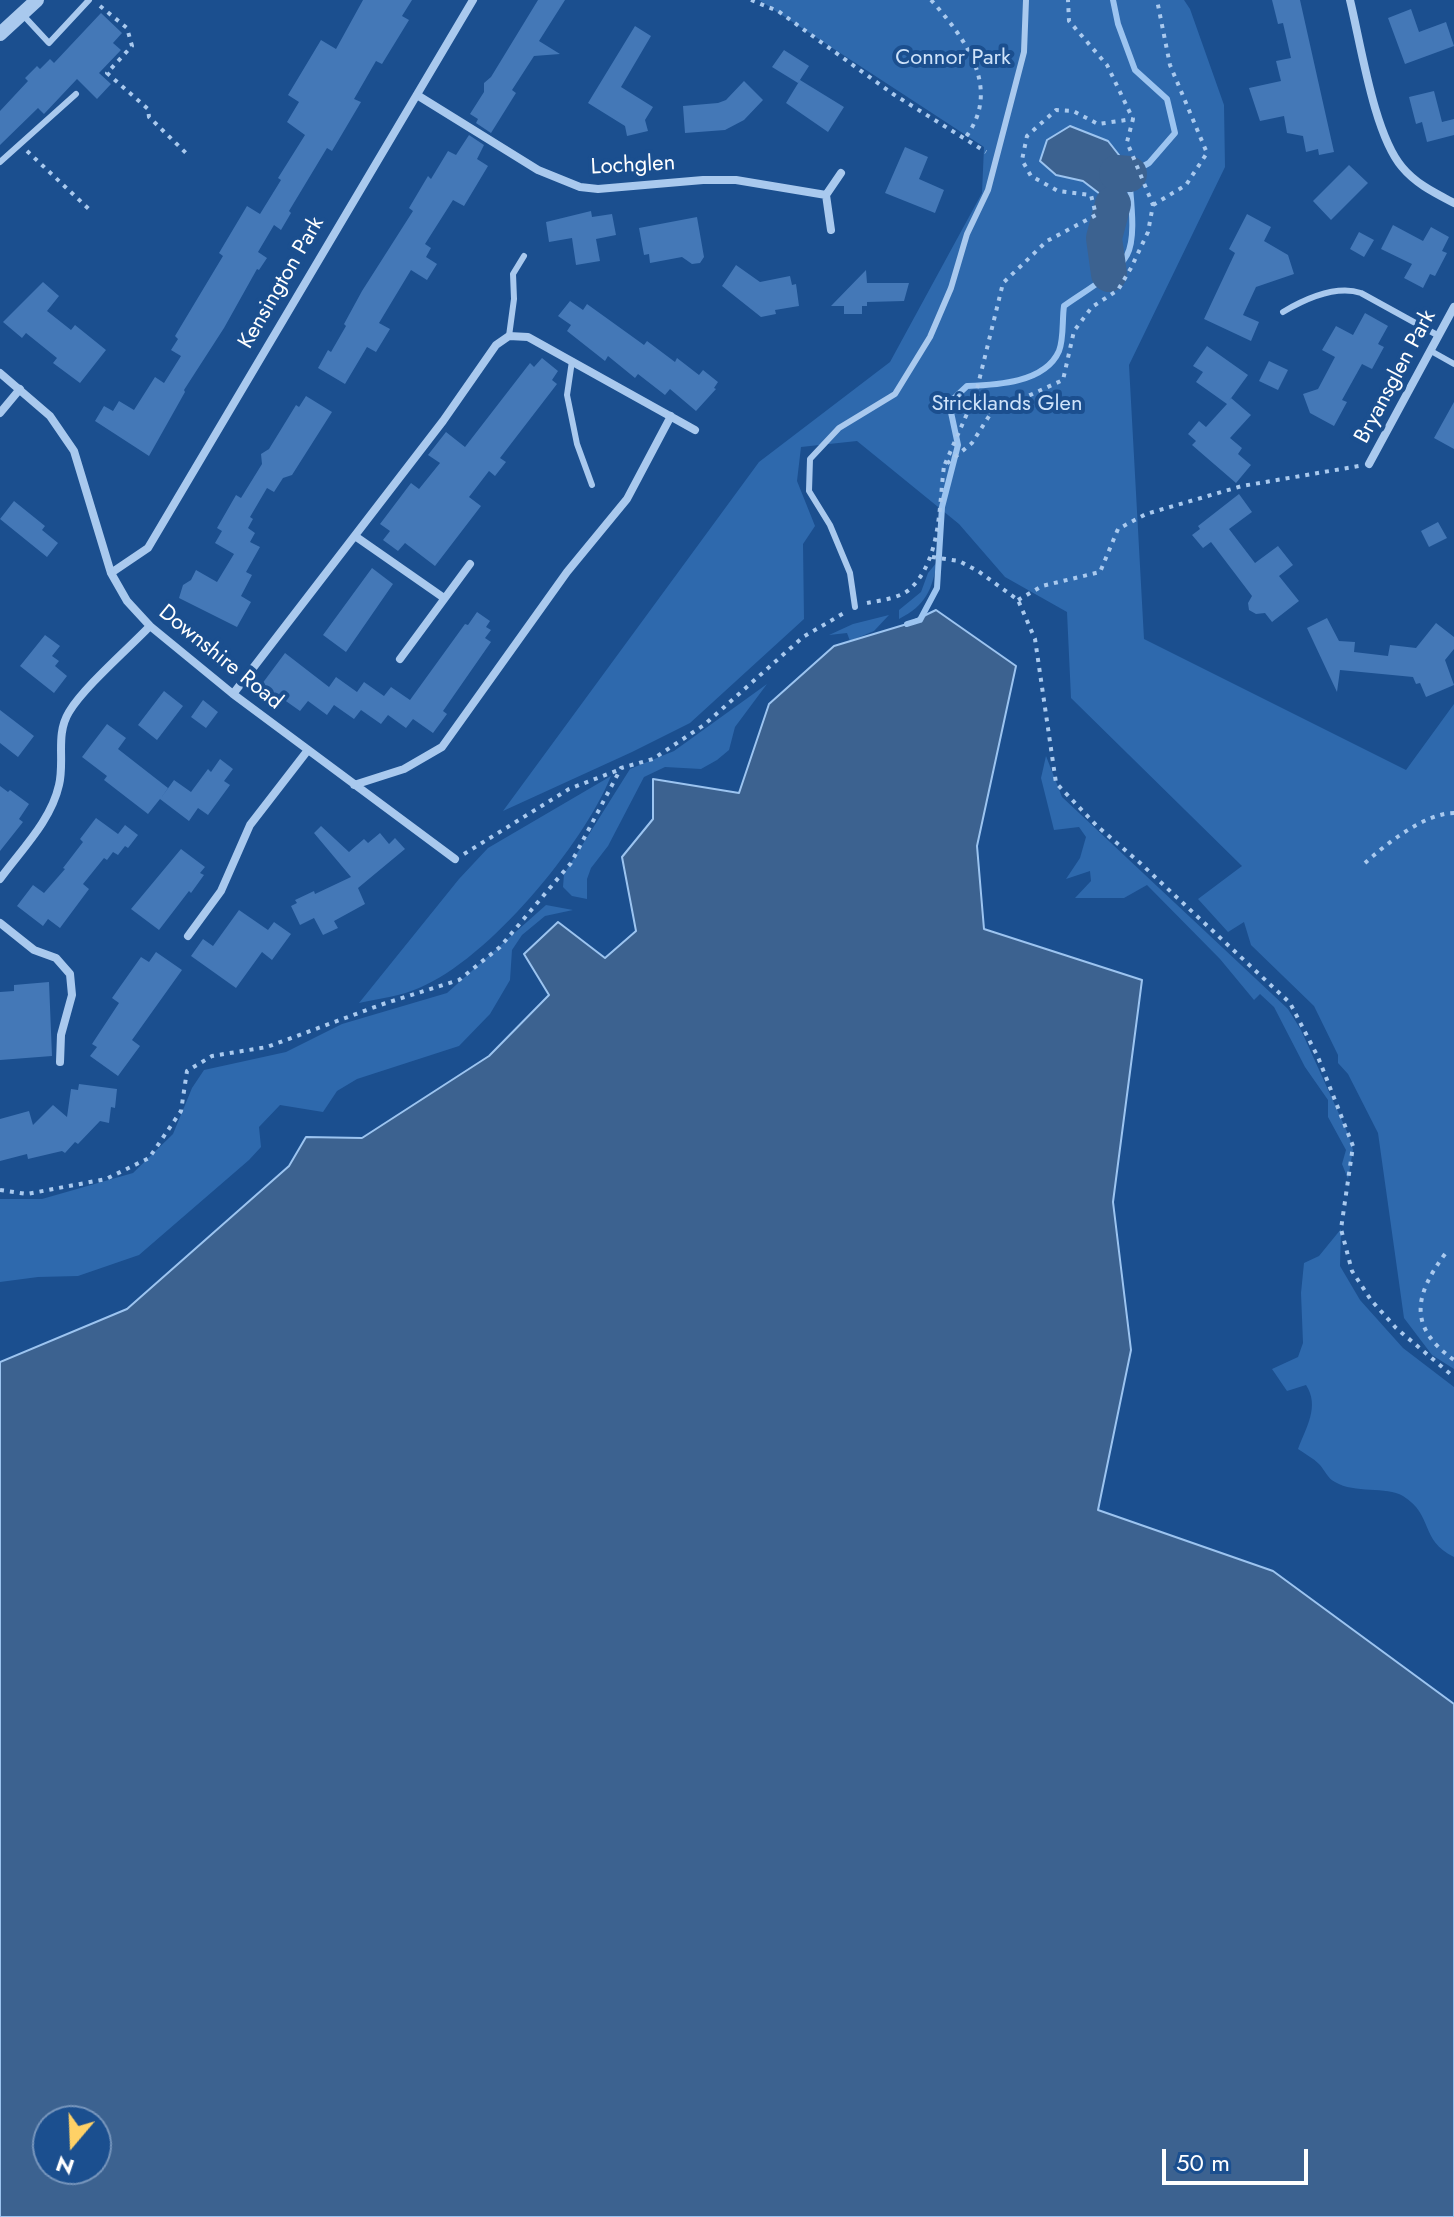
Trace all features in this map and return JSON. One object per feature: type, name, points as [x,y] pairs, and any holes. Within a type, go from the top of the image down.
[{"type":"street","name":"Kensington Park","points":[[111,573],[148,548],[473,0]]},
{"type":"street","points":[[1350,0],[1388,144],[1395,158],[1416,180],[1454,203]]},
{"type":"street","points":[[0,34],[35,1]]},
{"type":"street","name":"Lochglen","points":[[417,95],[538,170],[580,187],[611,188],[728,179],[826,195]]},
{"type":"street","points":[[831,230],[826,195],[841,173]]},
{"type":"street","name":"Bryansglen Park","points":[[1369,464],[1454,307]]},
{"type":"street","points":[[233,694],[443,421],[490,352],[509,336],[528,337],[695,430]]},
{"type":"street","name":"Downshire Road","points":[[0,373],[50,416],[74,451],[111,573],[127,601],[150,626],[233,694],[455,859]]},
{"type":"street","points":[[0,413],[20,389]]},
{"type":"street","points":[[354,785],[404,769],[442,747],[567,572],[627,499],[671,416]]},
{"type":"street","points":[[355,536],[444,598]]},
{"type":"street","points":[[400,659],[470,564]]},
{"type":"street","points":[[0,879],[43,821],[54,800],[60,778],[61,733],[69,712],[150,626]]},
{"type":"street","points":[[188,936],[221,891],[250,825],[308,750]]},
{"type":"street","points":[[0,923],[34,950],[56,958],[70,974],[72,995],[61,1035],[60,1062]]},
{"type":"lane","points":[[22,14],[49,43],[90,0]]},
{"type":"lane","points":[[855,607],[850,573],[830,525],[809,491],[810,459],[839,428],[895,394],[930,337],[951,288],[967,234],[988,190],[1024,52],[1026,0]]},
{"type":"lane","points":[[0,162],[76,94]]},
{"type":"lane","points":[[509,336],[514,299],[513,274],[524,256]]},
{"type":"lane","points":[[1283,312],[1298,303],[1348,290],[1361,293],[1439,336]]},
{"type":"lane","points":[[1431,351],[1454,364]]},
{"type":"lane","points":[[572,361],[567,395],[577,444],[592,485]]},
{"type":"path","points":[[90,0],[127,28],[132,46],[107,73],[148,109],[149,117],[187,154]]},
{"type":"path","points":[[751,0],[778,11],[893,94],[965,138],[975,148],[996,156]]},
{"type":"path","points":[[931,0],[957,29],[975,61],[981,85],[981,107],[973,128],[965,138]]},
{"type":"path","points":[[945,466],[970,445],[991,413],[1063,380],[1074,331],[1092,307],[1118,290],[1148,232],[1153,205],[1127,142],[1133,119],[1107,65],[1069,21],[1068,0]]},
{"type":"path","points":[[1153,205],[1186,185],[1207,153],[1170,65],[1157,0]]},
{"type":"path","points":[[455,859],[569,789],[653,759],[704,725],[803,637],[855,607],[899,595],[913,587],[932,557],[945,466],[976,392],[1003,283],[1047,241],[1096,215],[1091,195],[1058,191],[1031,176],[1022,160],[1027,136],[1056,110],[1073,111],[1098,124],[1133,119]]},
{"type":"path","points":[[20,144],[91,211]]},
{"type":"path","points":[[976,392],[991,413]]},
{"type":"path","points":[[1018,600],[1042,586],[1100,572],[1118,529],[1146,514],[1242,486],[1369,464]]},
{"type":"path","points":[[932,557],[959,561],[1018,600],[1035,639],[1056,783],[1097,826],[1290,1003],[1318,1057],[1353,1146],[1341,1229],[1352,1271],[1371,1300],[1396,1328],[1454,1377]]},
{"type":"path","points":[[0,1190],[27,1194],[106,1179],[149,1158],[181,1111],[187,1071],[212,1056],[267,1047],[459,980],[500,947],[571,863],[621,768]]},
{"type":"path","points":[[1365,863],[1388,842],[1431,818],[1454,813]]},
{"type":"path","points":[[1445,1254],[1423,1289],[1419,1309],[1423,1328],[1435,1346],[1454,1360]]},
{"type":"green space","name":"Stricklands Glen","points":[[759,0],[1184,0],[1190,9],[1224,105],[1225,167],[1129,365],[1144,639],[1406,770],[1454,704],[1454,1369],[1432,1355],[1404,1318],[1378,1133],[1348,1074],[1338,1063],[1338,1055],[1314,1006],[1251,945],[1244,922],[1228,932],[1198,899],[1242,866],[1071,698],[1067,612],[1005,577],[959,524],[857,441],[801,447],[797,481],[815,526],[803,544],[804,619],[690,723],[503,811],[759,462],[890,362],[982,193],[984,147]]},
{"type":"green space","points":[[937,562],[933,581],[922,602],[899,619],[899,610],[921,592],[928,573]]},
{"type":"green space","points":[[889,615],[874,631],[850,641],[847,633],[829,635],[853,624]]},
{"type":"green space","points":[[767,684],[735,727],[729,750],[717,760],[701,769],[665,767],[644,777],[608,846],[591,868],[587,879],[587,899],[572,896],[563,887],[564,874],[630,769],[674,751]]},
{"type":"green space","points":[[1046,756],[1062,797],[1288,1009],[1301,1030],[1349,1136],[1353,1150],[1348,1179],[1342,1164],[1346,1150],[1328,1117],[1328,1100],[1305,1067],[1274,1007],[1260,994],[1254,1000],[1220,959],[1147,885],[1124,898],[1075,898],[1091,881],[1090,871],[1066,879],[1080,858],[1086,837],[1079,827],[1054,830],[1041,778]]},
{"type":"green space","points":[[611,776],[598,804],[556,866],[531,897],[475,952],[419,988],[359,1003],[459,879],[488,848]]},
{"type":"green space","points":[[546,905],[573,910],[545,916],[522,935],[512,950],[510,980],[490,1014],[459,1046],[357,1079],[337,1091],[323,1112],[280,1105],[259,1127],[261,1147],[249,1160],[139,1255],[78,1276],[0,1282],[0,1199],[42,1199],[133,1173],[173,1134],[192,1088],[204,1070],[286,1052],[342,1024],[447,993]]},
{"type":"green space","points":[[1341,1229],[1340,1266],[1360,1300],[1403,1348],[1454,1387],[1454,1557],[1436,1543],[1419,1511],[1403,1496],[1388,1491],[1343,1486],[1333,1481],[1317,1462],[1298,1449],[1312,1409],[1310,1393],[1306,1385],[1287,1391],[1272,1369],[1298,1357],[1303,1343],[1301,1293],[1304,1263],[1319,1256]]},
{"type":"shaded area","points":[[1070,126],[1108,141],[1119,155],[1113,204],[1083,181],[1056,175],[1040,161],[1047,140]]},
{"type":"shaded area","points":[[936,610],[1016,666],[977,846],[984,929],[1142,980],[1113,1202],[1131,1350],[1098,1510],[1273,1571],[1454,1704],[1454,2217],[0,2217],[0,1362],[127,1309],[289,1166],[306,1137],[362,1138],[489,1056],[549,995],[524,954],[558,922],[605,958],[636,931],[622,857],[653,819],[653,779],[739,793],[769,704],[834,646],[907,624]]},
{"type":"building","points":[[363,0],[412,0],[402,16],[409,20],[382,64],[376,61],[354,99],[361,102],[332,151],[327,148],[281,230],[274,225],[258,252],[267,258],[257,269],[184,390],[149,456],[95,421],[104,406],[113,411],[119,401],[134,410],[155,377],[164,383],[181,356],[171,350],[178,339],[175,336],[223,256],[219,253],[247,206],[260,214],[305,135],[287,122],[299,102],[288,95],[321,40],[336,49]]},
{"type":"building","points":[[538,0],[565,0],[539,41],[560,54],[534,56],[512,90],[516,93],[491,133],[476,123],[478,119],[470,114],[484,92],[484,83],[491,77]]},
{"type":"building","points":[[1272,0],[1300,0],[1334,152],[1319,155],[1318,149],[1306,152],[1303,136],[1287,133],[1284,116],[1260,121],[1249,88],[1281,81],[1276,61],[1291,58],[1283,23],[1278,24]]},
{"type":"building","points":[[1411,9],[1419,32],[1446,22],[1454,46],[1405,64],[1388,18]]},
{"type":"building","points":[[101,13],[122,33],[113,43],[121,50],[99,73],[111,84],[97,99],[77,79],[44,114],[38,108],[0,145],[0,111],[28,81],[25,78],[50,59],[54,63]]},
{"type":"building","points":[[635,26],[651,36],[621,87],[653,107],[645,120],[648,131],[627,136],[625,126],[588,103]]},
{"type":"building","points":[[784,50],[809,66],[798,83],[772,67]]},
{"type":"building","points":[[800,80],[844,107],[828,132],[786,103]]},
{"type":"building","points":[[744,81],[763,100],[744,120],[725,130],[685,133],[683,106],[726,100]]},
{"type":"building","points":[[1434,91],[1442,122],[1454,119],[1454,135],[1427,142],[1422,122],[1416,124],[1409,97]]},
{"type":"building","points":[[469,135],[484,145],[477,159],[488,166],[464,206],[453,200],[425,244],[431,248],[426,257],[437,264],[427,280],[411,270],[379,323],[390,329],[376,352],[367,347],[345,384],[318,368],[328,350],[331,352],[362,291],[413,211],[409,208],[428,176],[431,179],[448,151],[456,155]]},
{"type":"building","points":[[905,147],[928,157],[919,179],[944,190],[935,213],[885,193]]},
{"type":"building","points":[[1349,165],[1368,183],[1331,220],[1313,201]]},
{"type":"building","points":[[591,211],[592,217],[612,214],[616,235],[596,239],[600,261],[576,265],[572,238],[549,242],[546,222]]},
{"type":"building","points":[[1247,214],[1271,227],[1264,241],[1288,255],[1294,274],[1256,287],[1243,315],[1259,322],[1251,341],[1204,319],[1235,253],[1229,249]]},
{"type":"building","points":[[697,217],[704,257],[700,263],[692,264],[682,257],[650,263],[649,254],[644,255],[639,228]]},
{"type":"building","points":[[1393,225],[1423,241],[1431,227],[1449,237],[1442,251],[1447,253],[1435,276],[1430,274],[1423,288],[1404,278],[1412,264],[1381,249]]},
{"type":"building","points":[[1359,232],[1374,240],[1364,257],[1350,249]]},
{"type":"building","points":[[736,265],[760,282],[790,276],[792,285],[796,284],[799,306],[775,310],[776,314],[761,317],[722,286]]},
{"type":"building","points":[[866,270],[867,283],[909,283],[904,301],[867,302],[867,306],[862,306],[862,314],[844,314],[844,306],[831,306]]},
{"type":"building","points":[[43,282],[59,296],[47,311],[71,330],[75,325],[106,350],[80,383],[53,363],[57,358],[26,333],[22,338],[3,322]]},
{"type":"building","points":[[570,301],[583,310],[587,304],[644,345],[647,341],[699,375],[703,370],[718,382],[716,389],[696,411],[670,389],[665,395],[638,374],[635,378],[608,356],[605,361],[567,331],[571,325],[558,316]]},
{"type":"building","points":[[1365,313],[1388,326],[1378,344],[1384,347],[1372,369],[1362,364],[1342,400],[1347,402],[1334,426],[1310,413],[1303,394],[1318,389],[1335,357],[1322,350],[1336,326],[1353,335]]},
{"type":"building","points":[[1207,346],[1248,375],[1231,398],[1251,415],[1230,438],[1242,448],[1238,454],[1251,465],[1236,483],[1192,445],[1196,441],[1188,434],[1199,421],[1206,427],[1227,404],[1196,382],[1203,372],[1193,366]]},
{"type":"building","points":[[542,358],[558,371],[552,380],[557,384],[500,458],[506,462],[495,476],[489,471],[469,497],[481,506],[435,566],[405,543],[398,551],[383,540],[390,531],[380,524],[411,483],[419,489],[440,463],[428,455],[446,432],[465,447],[530,363],[534,367]]},
{"type":"building","points":[[1269,361],[1288,370],[1278,390],[1259,381]]},
{"type":"building","points":[[306,396],[332,412],[292,475],[283,478],[274,492],[267,488],[250,517],[253,519],[248,528],[255,533],[250,542],[260,547],[246,572],[252,575],[241,596],[251,602],[237,627],[179,598],[183,585],[191,580],[196,570],[217,582],[234,554],[215,543],[222,531],[217,528],[236,495],[241,498],[262,464],[261,454],[269,449],[296,405],[299,407]]},
{"type":"building","points":[[1454,402],[1454,449],[1434,438]]},
{"type":"building","points":[[1239,494],[1252,512],[1229,529],[1255,563],[1278,546],[1293,565],[1279,576],[1299,601],[1272,622],[1265,613],[1256,614],[1249,610],[1248,603],[1252,596],[1211,542],[1203,548],[1192,535],[1200,529],[1198,526]]},
{"type":"building","points":[[14,501],[45,526],[42,530],[58,543],[47,557],[0,519]]},
{"type":"building","points":[[1438,522],[1447,538],[1429,547],[1421,531]]},
{"type":"building","points":[[372,568],[393,584],[346,652],[323,635]]},
{"type":"building","points":[[477,612],[490,621],[486,627],[491,630],[485,638],[491,642],[443,711],[447,714],[433,733],[413,719],[406,728],[388,715],[381,724],[361,710],[354,719],[334,705],[327,715],[308,701],[300,711],[283,699],[277,708],[256,692],[285,653],[329,687],[336,677],[357,692],[364,682],[384,696],[391,687],[410,700]]},
{"type":"building","points":[[1327,618],[1339,641],[1355,642],[1354,652],[1388,656],[1390,645],[1416,648],[1436,623],[1454,637],[1454,649],[1445,660],[1454,685],[1426,697],[1420,683],[1416,684],[1413,677],[1340,670],[1337,692],[1307,628]]},
{"type":"building","points":[[45,635],[60,646],[52,656],[59,661],[55,666],[67,676],[54,693],[20,666]]},
{"type":"building","points":[[164,691],[183,706],[157,740],[138,725]]},
{"type":"building","points":[[203,700],[218,712],[206,728],[191,717]]},
{"type":"building","points":[[0,710],[34,736],[18,757],[0,743]]},
{"type":"building","points":[[107,724],[126,738],[118,749],[168,788],[161,798],[174,780],[191,792],[208,769],[211,772],[220,759],[233,769],[224,781],[230,785],[208,815],[198,808],[189,821],[160,799],[148,814],[104,780],[107,776],[82,757]]},
{"type":"building","points":[[0,786],[29,804],[19,819],[23,822],[0,851]]},
{"type":"building","points":[[96,818],[118,834],[125,825],[138,835],[118,855],[113,852],[107,860],[104,858],[83,884],[89,889],[60,928],[48,919],[43,926],[17,906],[33,885],[44,893],[65,869],[83,842],[80,839]]},
{"type":"building","points":[[321,826],[349,852],[364,839],[368,843],[380,833],[389,844],[395,838],[405,849],[358,888],[365,904],[334,921],[338,928],[323,935],[314,918],[300,925],[291,906],[297,903],[295,900],[351,877],[314,833]]},
{"type":"building","points":[[181,849],[205,867],[200,873],[204,875],[159,930],[131,909]]},
{"type":"building","points":[[239,910],[268,930],[274,922],[291,934],[272,960],[262,952],[236,988],[191,956],[203,939],[213,946]]},
{"type":"building","points":[[156,952],[182,970],[132,1040],[140,1046],[118,1076],[90,1056],[97,1047],[92,1044],[119,1003],[112,998],[141,957],[149,962]]},
{"type":"building","points":[[49,982],[52,1056],[0,1060],[0,992],[14,991],[14,985]]},
{"type":"building","points":[[79,1084],[117,1089],[115,1108],[111,1107],[109,1123],[100,1121],[65,1153],[62,1151],[28,1159],[27,1154],[0,1161],[0,1119],[29,1111],[33,1125],[53,1105],[67,1117],[71,1089],[78,1090]]},
{"type":"waterway","points":[[907,624],[920,620],[937,588],[942,507],[958,445],[949,403],[967,386],[1019,380],[1043,370],[1052,362],[1061,346],[1064,306],[1107,276],[1127,255],[1132,227],[1129,174],[1149,163],[1175,133],[1167,99],[1135,70],[1118,24],[1113,0]]},
{"type":"waterway","points":[[1117,173],[1129,174]]},
{"type":"waterway","points":[[1109,274],[1104,238],[1113,204]]},
{"type":"park label","name":"Connor Park","points":[[953,59]]}]
